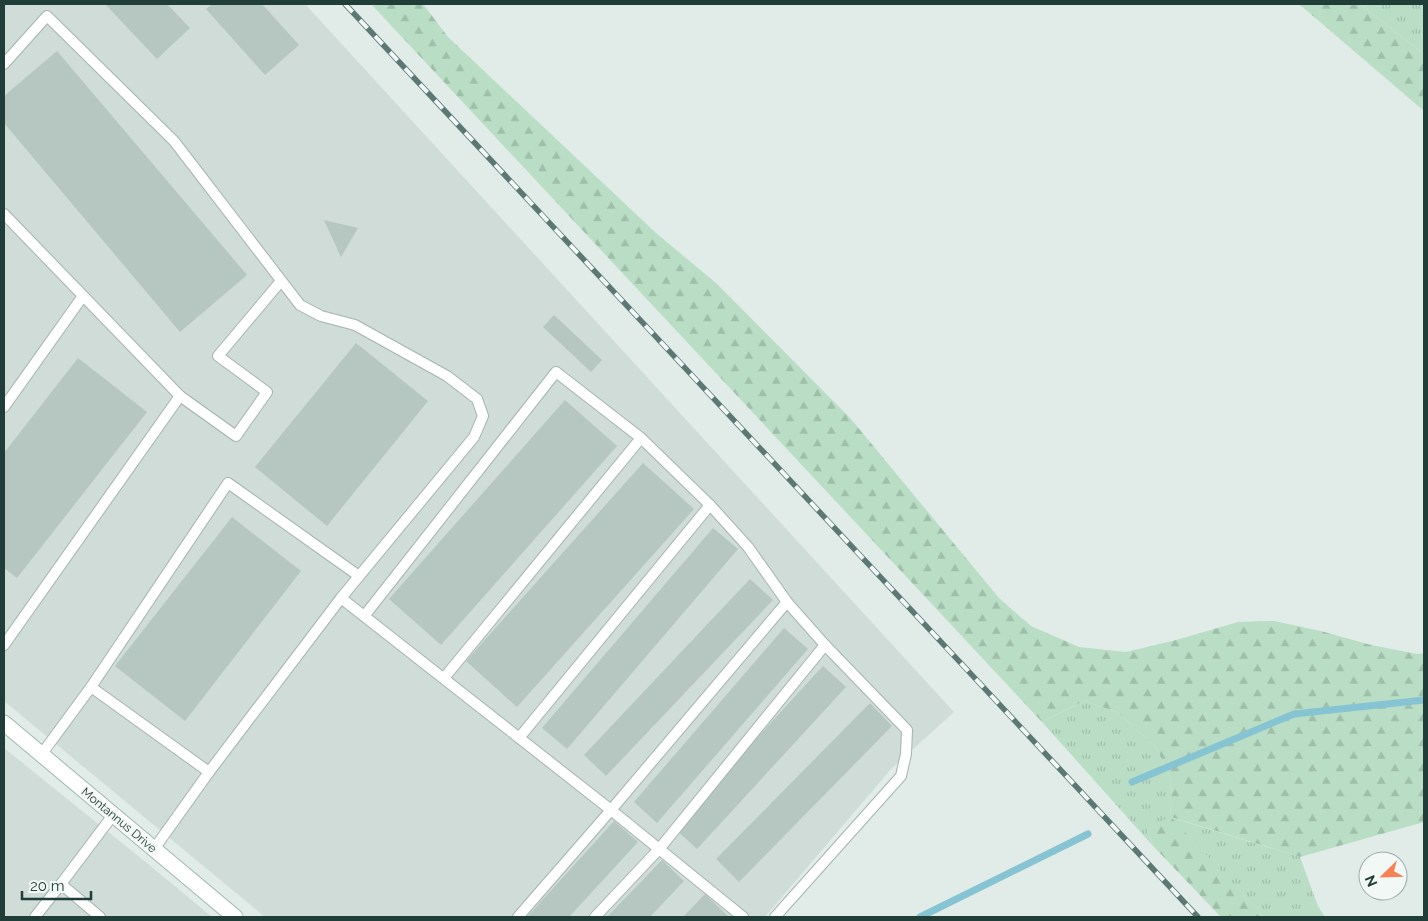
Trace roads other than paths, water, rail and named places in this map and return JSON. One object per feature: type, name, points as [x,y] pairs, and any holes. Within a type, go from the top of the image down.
[{"type":"street","name":"Montannus Drive","points":[[4,724],[235,917]]},
{"type":"lane","points":[[4,64],[46,16],[174,141],[300,305],[321,316],[355,325],[447,376],[477,398],[483,416],[474,437],[341,598],[209,772],[154,849]]},
{"type":"lane","points":[[4,214],[180,396],[236,436],[267,392],[218,356],[281,281]]},
{"type":"lane","points":[[4,407],[83,296]]},
{"type":"lane","points":[[365,615],[556,372],[641,438],[710,505],[748,547],[788,602],[825,645],[907,730],[902,776],[775,917]]},
{"type":"lane","points":[[4,645],[180,396]]},
{"type":"lane","points":[[444,678],[641,438]]},
{"type":"lane","points":[[41,755],[91,687],[228,483],[359,576]]},
{"type":"lane","points":[[519,738],[710,505]]},
{"type":"lane","points":[[341,598],[660,848],[743,917]]},
{"type":"lane","points":[[518,917],[788,602]]},
{"type":"lane","points":[[595,917],[660,848],[825,645]]},
{"type":"lane","points":[[91,687],[209,772]]},
{"type":"lane","points":[[35,917],[113,815]]},
{"type":"lane","points":[[61,884],[100,917]]},
{"type":"waterway","points":[[1132,782],[1294,714],[1424,700]]},
{"type":"waterway","points":[[920,917],[1088,834]]},
{"type":"railway","points":[[345,4],[1198,917]]}]
